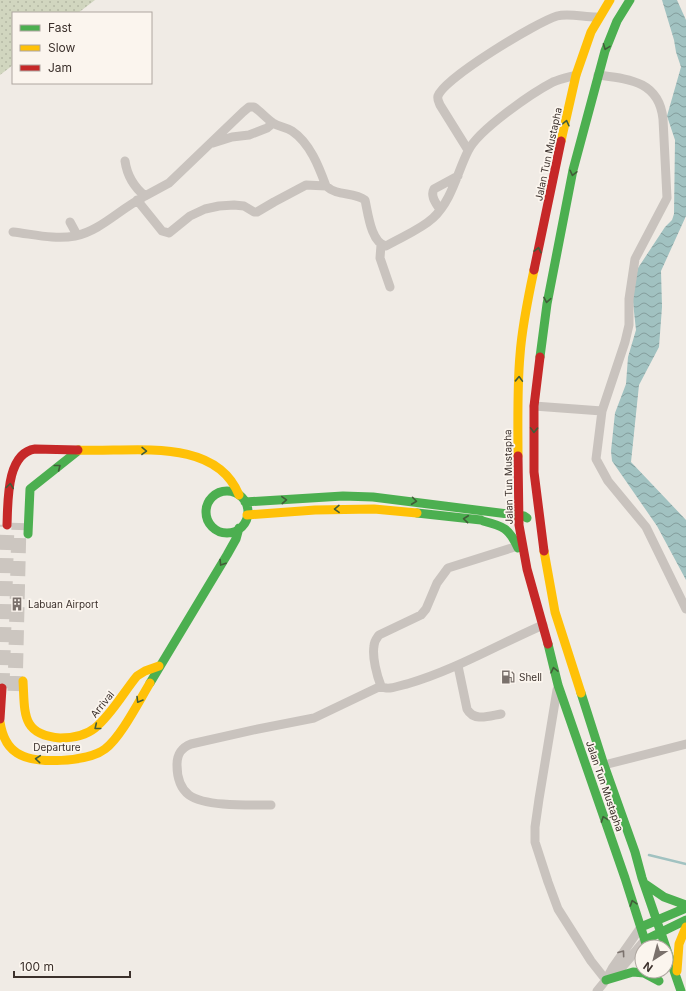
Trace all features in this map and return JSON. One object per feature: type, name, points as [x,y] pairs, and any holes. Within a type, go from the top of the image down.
[{"type":"main road","points":[[591,32],[601,0]]},
{"type":"main road","name":"Jalan Tun Mustapha","points":[[610,0],[591,32],[576,75],[526,308],[520,355],[519,520],[527,569],[558,685],[625,878],[644,939]]},
{"type":"main road","points":[[624,0],[605,51],[598,75],[573,170],[557,246],[547,304],[534,406],[534,472],[530,520],[555,612],[604,765],[635,852],[643,881],[681,991]]},
{"type":"main road","points":[[617,21],[630,0]]},
{"type":"main road","points":[[511,496],[514,483],[513,469],[515,450],[519,434]]},
{"type":"main road","points":[[7,525],[8,496],[12,470],[23,454],[30,450],[174,452],[197,456],[210,462],[224,472],[237,488],[239,495]]},
{"type":"main road","points":[[20,503],[23,496],[30,489],[79,450]]},
{"type":"main road","points":[[534,472],[541,534],[555,612]]},
{"type":"main road","points":[[28,534],[30,489]]},
{"type":"main road","points":[[219,492],[233,492],[239,495],[246,502],[247,515],[243,525],[233,531],[226,532],[219,531],[213,527],[208,522],[206,515],[208,501],[219,492]]},
{"type":"main road","points":[[246,502],[343,496],[373,497],[489,511],[519,520],[523,524],[530,520]]},
{"type":"main road","points":[[489,511],[502,506]]},
{"type":"main road","points":[[247,515],[315,510],[374,509],[483,520],[519,520]]},
{"type":"main road","points":[[483,520],[504,527],[510,531],[514,537],[527,569]]},
{"type":"main road","name":"Departure","points":[[0,722],[4,740],[9,747],[22,756],[55,760],[83,758],[93,756],[104,750],[111,744],[128,719],[232,547],[239,528]]},
{"type":"main road","name":"Arrival","points":[[31,728],[39,734],[58,738],[69,738],[89,733],[104,722],[138,675],[159,666]]},
{"type":"main road","points":[[23,681],[24,709],[31,728]]},
{"type":"main road","points":[[0,719],[2,688]]},
{"type":"main road","points":[[15,691],[17,710],[25,723],[31,728]]},
{"type":"main road","points":[[643,881],[658,894],[686,906]]},
{"type":"main road","points":[[641,928],[686,906]]},
{"type":"main road","points":[[652,939],[661,932],[686,920]]},
{"type":"main road","points":[[677,979],[679,944],[686,927]]},
{"type":"main road","points":[[606,980],[633,972],[644,973],[659,981],[663,991]]},
{"type":"street","points":[[468,150],[438,100],[440,93],[450,81],[481,59],[549,19],[562,15],[596,18]]},
{"type":"street","points":[[13,232],[50,236],[77,235],[99,226],[141,198],[168,183],[251,107],[256,108],[273,123],[294,133],[301,140],[315,160],[326,186],[333,192],[361,197],[365,200],[374,238],[381,245],[386,246],[422,225],[440,210],[451,193],[468,150],[481,135],[536,92],[554,81],[576,75]]},
{"type":"street","points":[[598,75],[614,77],[640,84],[651,90],[659,101],[663,119],[667,198],[635,260],[629,299],[629,325],[625,342],[602,411],[596,459],[600,468],[613,487],[646,527],[686,609]]},
{"type":"street","points":[[209,145],[232,137],[249,135],[267,128],[273,123]]},
{"type":"street","points":[[125,161],[127,170],[133,183],[139,191],[141,198],[162,231],[169,233],[190,216],[205,209],[234,205],[244,206],[254,212],[257,212],[306,185],[326,186]]},
{"type":"street","points":[[440,210],[432,194],[434,189],[458,176]]},
{"type":"street","points":[[70,222],[77,235]]},
{"type":"street","points":[[381,245],[380,258],[390,287]]},
{"type":"street","points":[[534,406],[602,411]]},
{"type":"street","points":[[518,546],[448,568],[437,583],[426,609],[421,615],[379,635],[375,640],[373,646],[377,677],[381,686],[387,689],[396,687],[458,666],[542,625]]},
{"type":"street","points":[[458,666],[469,713],[480,717],[501,714]]},
{"type":"street","points":[[558,685],[535,827],[535,842],[558,909],[590,961],[606,980]]},
{"type":"street","points":[[271,805],[207,802],[189,795],[177,776],[177,758],[180,752],[185,746],[191,744],[314,718],[381,686]]},
{"type":"street","points":[[604,765],[686,744]]},
{"type":"street","points":[[597,991],[641,928]]},
{"type":"street","points":[[606,980],[618,972],[634,956]]},
{"type":"green space","points":[[0,0],[95,0],[79,12],[12,12],[12,66],[0,75]]},
{"type":"water","points":[[662,0],[677,0],[686,20],[686,216],[661,271],[662,307],[659,347],[639,385],[631,462],[686,520],[686,580],[657,526],[612,461],[611,451],[615,413],[626,384],[628,357],[636,330],[632,293],[638,268],[665,227],[672,220],[674,214],[675,140],[667,116],[681,67]]},
{"type":"waterway","points":[[649,855],[686,864]]},
{"type":"tunnel","points":[[15,691],[19,523]]},
{"type":"tunnel","points":[[2,688],[7,525]]},
{"type":"traffic: fast","points":[[540,357],[547,304],[573,170],[605,51],[617,21],[630,0]]},
{"type":"traffic: fast","points":[[28,534],[30,489],[79,450]]},
{"type":"traffic: fast","points":[[227,491],[242,497],[248,512],[242,527],[227,533],[212,527],[206,512],[212,497],[227,491]]},
{"type":"traffic: fast","points":[[245,502],[343,496],[373,497],[524,516],[527,518]]},
{"type":"traffic: fast","points":[[417,513],[481,520]]},
{"type":"traffic: fast","points":[[483,521],[505,529],[512,536],[518,548]]},
{"type":"traffic: fast","points":[[150,683],[227,555],[236,539],[239,528]]},
{"type":"traffic: fast","points":[[548,644],[558,685],[625,878],[644,939]]},
{"type":"traffic: fast","points":[[581,693],[681,991]]},
{"type":"traffic: fast","points":[[645,884],[664,897],[686,905]]},
{"type":"traffic: fast","points":[[641,927],[686,908]]},
{"type":"traffic: fast","points":[[647,939],[686,920]]},
{"type":"traffic: fast","points":[[606,980],[633,972],[644,973],[659,981]]},
{"type":"traffic: slow","points":[[561,141],[576,75],[591,32],[610,0]]},
{"type":"traffic: slow","points":[[518,456],[518,393],[521,344],[534,270]]},
{"type":"traffic: slow","points":[[78,450],[169,451],[191,455],[211,463],[227,476],[239,495]]},
{"type":"traffic: slow","points":[[247,515],[315,510],[374,509],[417,513]]},
{"type":"traffic: slow","points":[[544,551],[555,612],[581,693]]},
{"type":"traffic: slow","points":[[23,681],[25,712],[32,727],[38,732],[47,736],[69,738],[83,735],[95,728],[112,710],[137,676],[145,671],[159,666]]},
{"type":"traffic: slow","points":[[0,722],[3,736],[7,744],[17,753],[25,757],[48,760],[87,757],[105,749],[117,736],[150,683]]},
{"type":"traffic: slow","points":[[677,971],[679,944],[686,927]]},
{"type":"traffic: jam","points":[[534,270],[561,141]]},
{"type":"traffic: jam","points":[[540,357],[534,406],[534,472],[544,551]]},
{"type":"traffic: jam","points":[[7,525],[10,480],[19,459],[26,453],[35,449],[78,450]]},
{"type":"traffic: jam","points":[[518,456],[519,525],[527,569],[548,644]]},
{"type":"traffic: jam","points":[[0,719],[2,688]]},
{"type":"place","name":"Labuan Airport","points":[[17,604]]},
{"type":"place","name":"Shell","points":[[508,677]]}]
